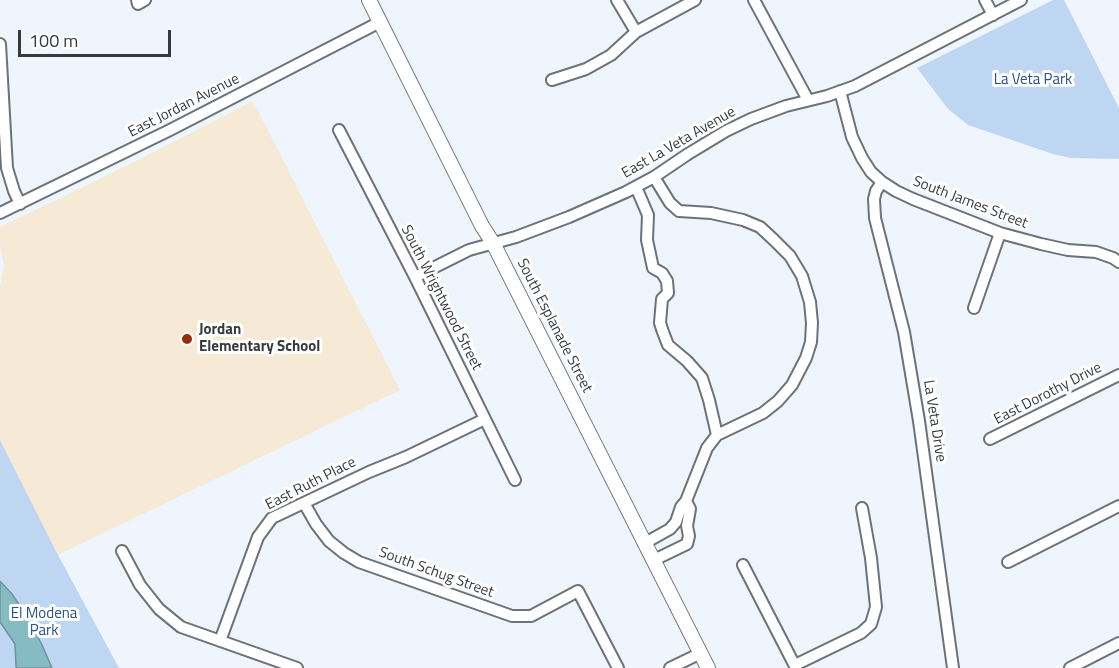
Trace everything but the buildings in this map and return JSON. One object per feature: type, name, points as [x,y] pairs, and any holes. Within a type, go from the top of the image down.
[{"type":"main road","name":"South Esplanade Street","points":[[369,0],[708,668]]},
{"type":"street","points":[[617,0],[636,32]]},
{"type":"street","points":[[552,80],[594,65],[611,55],[636,32],[695,0]]},
{"type":"street","points":[[754,0],[808,100]]},
{"type":"street","points":[[985,0],[993,15]]},
{"type":"street","name":"East La Veta Avenue","points":[[415,277],[469,250],[511,239],[569,218],[636,187],[726,131],[751,119],[840,92],[892,68],[1022,0]]},
{"type":"street","name":"East Jordan Avenue","points":[[0,213],[170,130],[380,22]]},
{"type":"street","points":[[0,44],[7,168],[20,204]]},
{"type":"street","points":[[840,92],[852,137],[871,172],[882,182]]},
{"type":"street","name":"South Wrightwood Street","points":[[339,130],[415,277],[515,480]]},
{"type":"street","points":[[645,543],[670,529],[676,522],[707,448],[717,435],[763,412],[778,401],[792,385],[806,358],[811,342],[812,323],[810,302],[802,276],[790,256],[760,227],[743,220],[711,213],[678,211],[670,203],[654,177]]},
{"type":"street","name":"South James Street","points":[[882,182],[913,199],[1000,233],[1068,250],[1096,252],[1119,262]]},
{"type":"street","name":"La Veta Drive","points":[[882,182],[874,199],[875,218],[904,332],[919,421],[953,668]]},
{"type":"street","points":[[636,187],[648,214],[647,240],[652,268],[662,273],[667,281],[668,293],[662,299],[660,323],[663,333],[668,345],[702,378],[717,435]]},
{"type":"street","points":[[974,308],[1000,233]]},
{"type":"street","name":"East Dorothy Drive","points":[[990,439],[1119,375]]},
{"type":"street","name":"East Ruth Place","points":[[220,641],[258,537],[272,518],[485,419]]},
{"type":"street","points":[[654,560],[687,543],[690,509],[686,501]]},
{"type":"street","name":"South Schug Street","points":[[304,503],[329,541],[359,562],[512,616],[531,616],[578,591],[618,668]]},
{"type":"street","points":[[1008,562],[1119,506]]},
{"type":"street","points":[[743,565],[796,667],[861,633],[872,624],[876,607],[871,558],[862,508]]},
{"type":"street","points":[[122,551],[140,585],[159,609],[181,627],[297,668]]},
{"type":"street","points":[[1073,667],[1119,643]]},
{"type":"street","points":[[670,668],[700,653]]},
{"type":"shaded area","name":"Jordan Elementary School","points":[[253,101],[400,390],[58,555],[0,440],[0,287],[4,266],[0,245],[0,227]]},
{"type":"shaded area","points":[[0,581],[28,618],[52,668],[16,667],[15,644],[0,622]]},
{"type":"green space","name":"La Veta Park","points":[[1053,0],[1064,0],[1119,108],[1119,159],[1071,158],[1053,154],[968,125],[948,109],[917,68]]},
{"type":"green space","name":"El Modena Park","points":[[0,440],[58,555],[119,668],[0,668]]},
{"type":"place","name":"Jordan Elementary School","points":[[187,339]]}]
